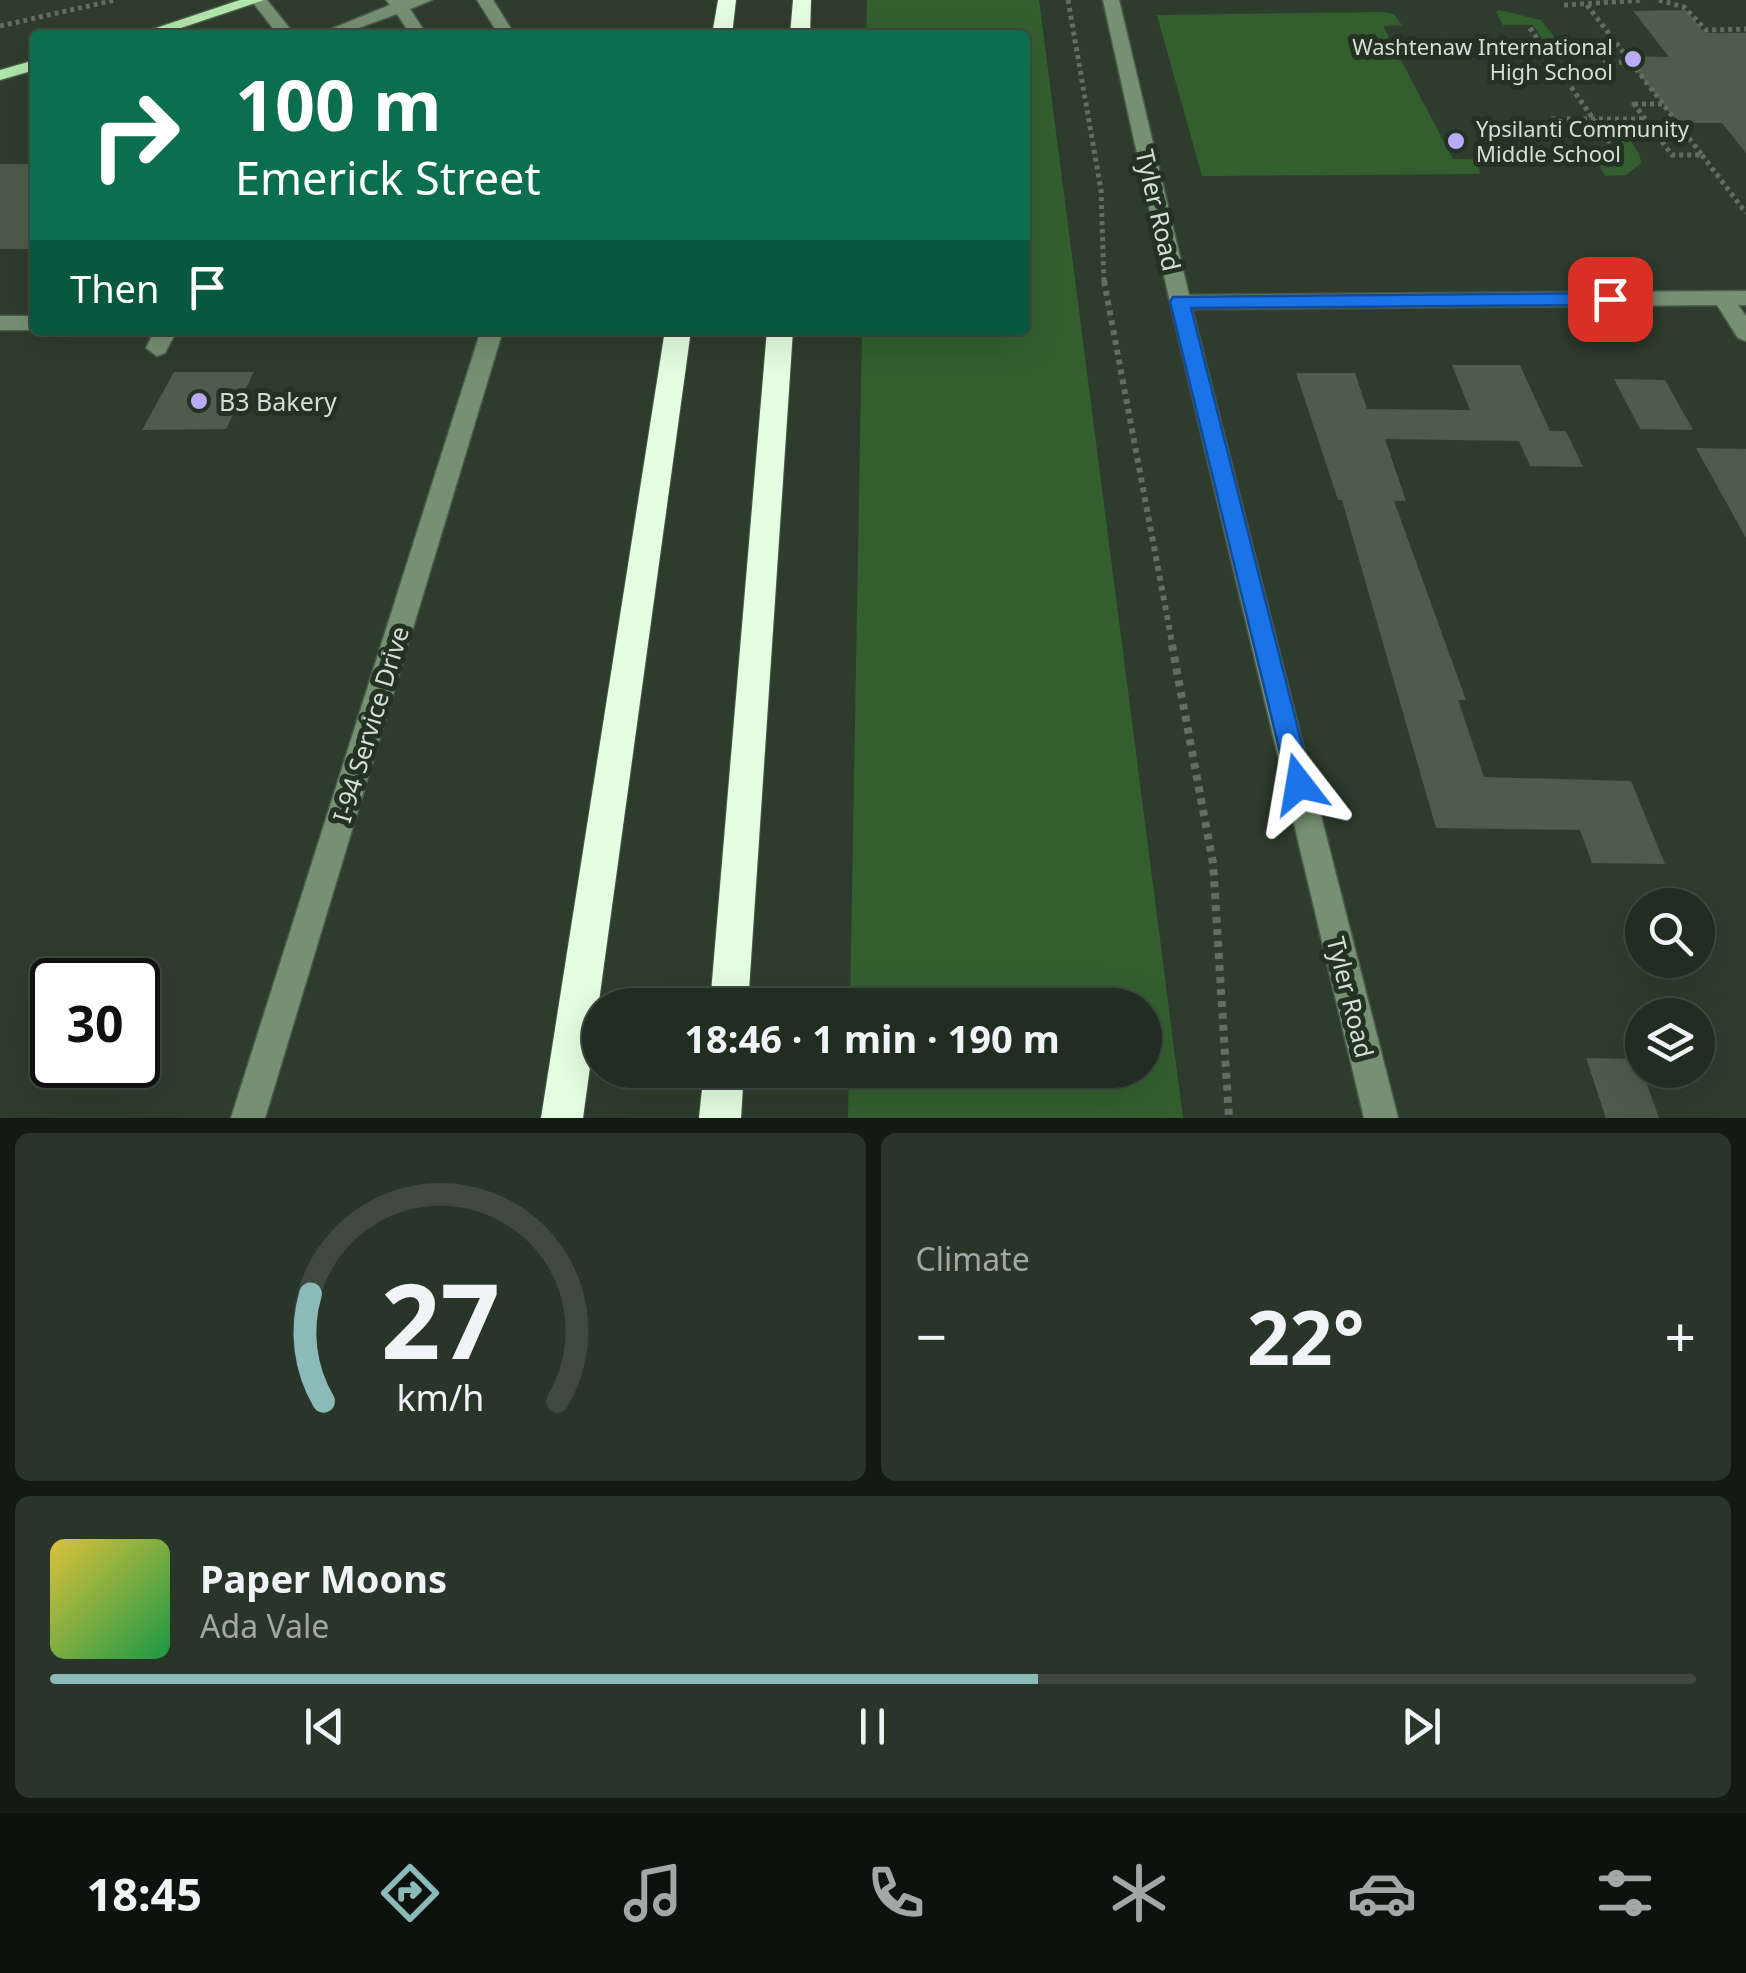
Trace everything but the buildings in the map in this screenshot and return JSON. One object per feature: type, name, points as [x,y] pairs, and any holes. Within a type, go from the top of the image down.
[{"type":"highway","points":[[723,30],[727,0]]},
{"type":"highway","points":[[800,30],[802,0]]},
{"type":"highway","points":[[562,1118],[677,335]]},
{"type":"highway","points":[[730,988],[780,335]]},
{"type":"highway","points":[[720,1118],[722,1088]]},
{"type":"main road","points":[[159,30],[258,0]]},
{"type":"main road","points":[[0,74],[30,66]]},
{"type":"street","points":[[258,0],[283,30]]},
{"type":"street","points":[[336,30],[397,4],[424,0]]},
{"type":"street","points":[[485,0],[504,30]]},
{"type":"street","name":"Tyler Road","points":[[1111,0],[1180,302],[1382,1118]]},
{"type":"street","points":[[397,4],[415,30]]},
{"type":"street","points":[[1722,298],[1746,333]]},
{"type":"street","points":[[1180,302],[1746,298]]},
{"type":"street","points":[[0,323],[30,322]]},
{"type":"street","name":"I-94 Service Drive","points":[[248,1118],[490,335]]},
{"type":"path","points":[[76,6],[82,0]]},
{"type":"path","points":[[0,26],[115,0]]},
{"type":"path","points":[[1068,0],[1102,190],[1101,267],[1213,863],[1229,1118]]},
{"type":"path","points":[[1564,6],[1644,0]]},
{"type":"path","points":[[1659,0],[1684,7],[1706,30],[1746,29]]},
{"type":"path","points":[[1587,4],[1746,213]]},
{"type":"path","points":[[1530,28],[1619,156]]},
{"type":"path","points":[[1603,63],[1628,62]]},
{"type":"path","points":[[1664,104],[1634,104],[1672,154],[1702,155]]},
{"type":"path","points":[[1551,119],[1646,119]]},
{"type":"green space","points":[[867,0],[1039,0],[1183,1118],[848,1118],[849,1088],[1162,1088],[1162,988],[850,988],[862,335],[1030,335],[1030,30],[866,30]]},
{"type":"green space","points":[[1496,12],[1541,20],[1572,59],[1556,59],[1533,25],[1503,25]]},
{"type":"green space","points":[[1394,14],[1402,25],[1383,26],[1453,159],[1478,159],[1480,174],[1202,176],[1157,15]]},
{"type":"green space","points":[[1619,124],[1639,153],[1641,163],[1626,175],[1606,176],[1593,158],[1623,158],[1601,125]]},
{"type":"place","name":"Washtenaw International High School","points":[[1633,59]]},
{"type":"place","name":"Ypsilanti Community Middle School","points":[[1456,141]]},
{"type":"place","name":"B3 Bakery","points":[[199,401]]},
{"type":"route","points":[[1299,784],[1180,302],[1610,299]]}]
